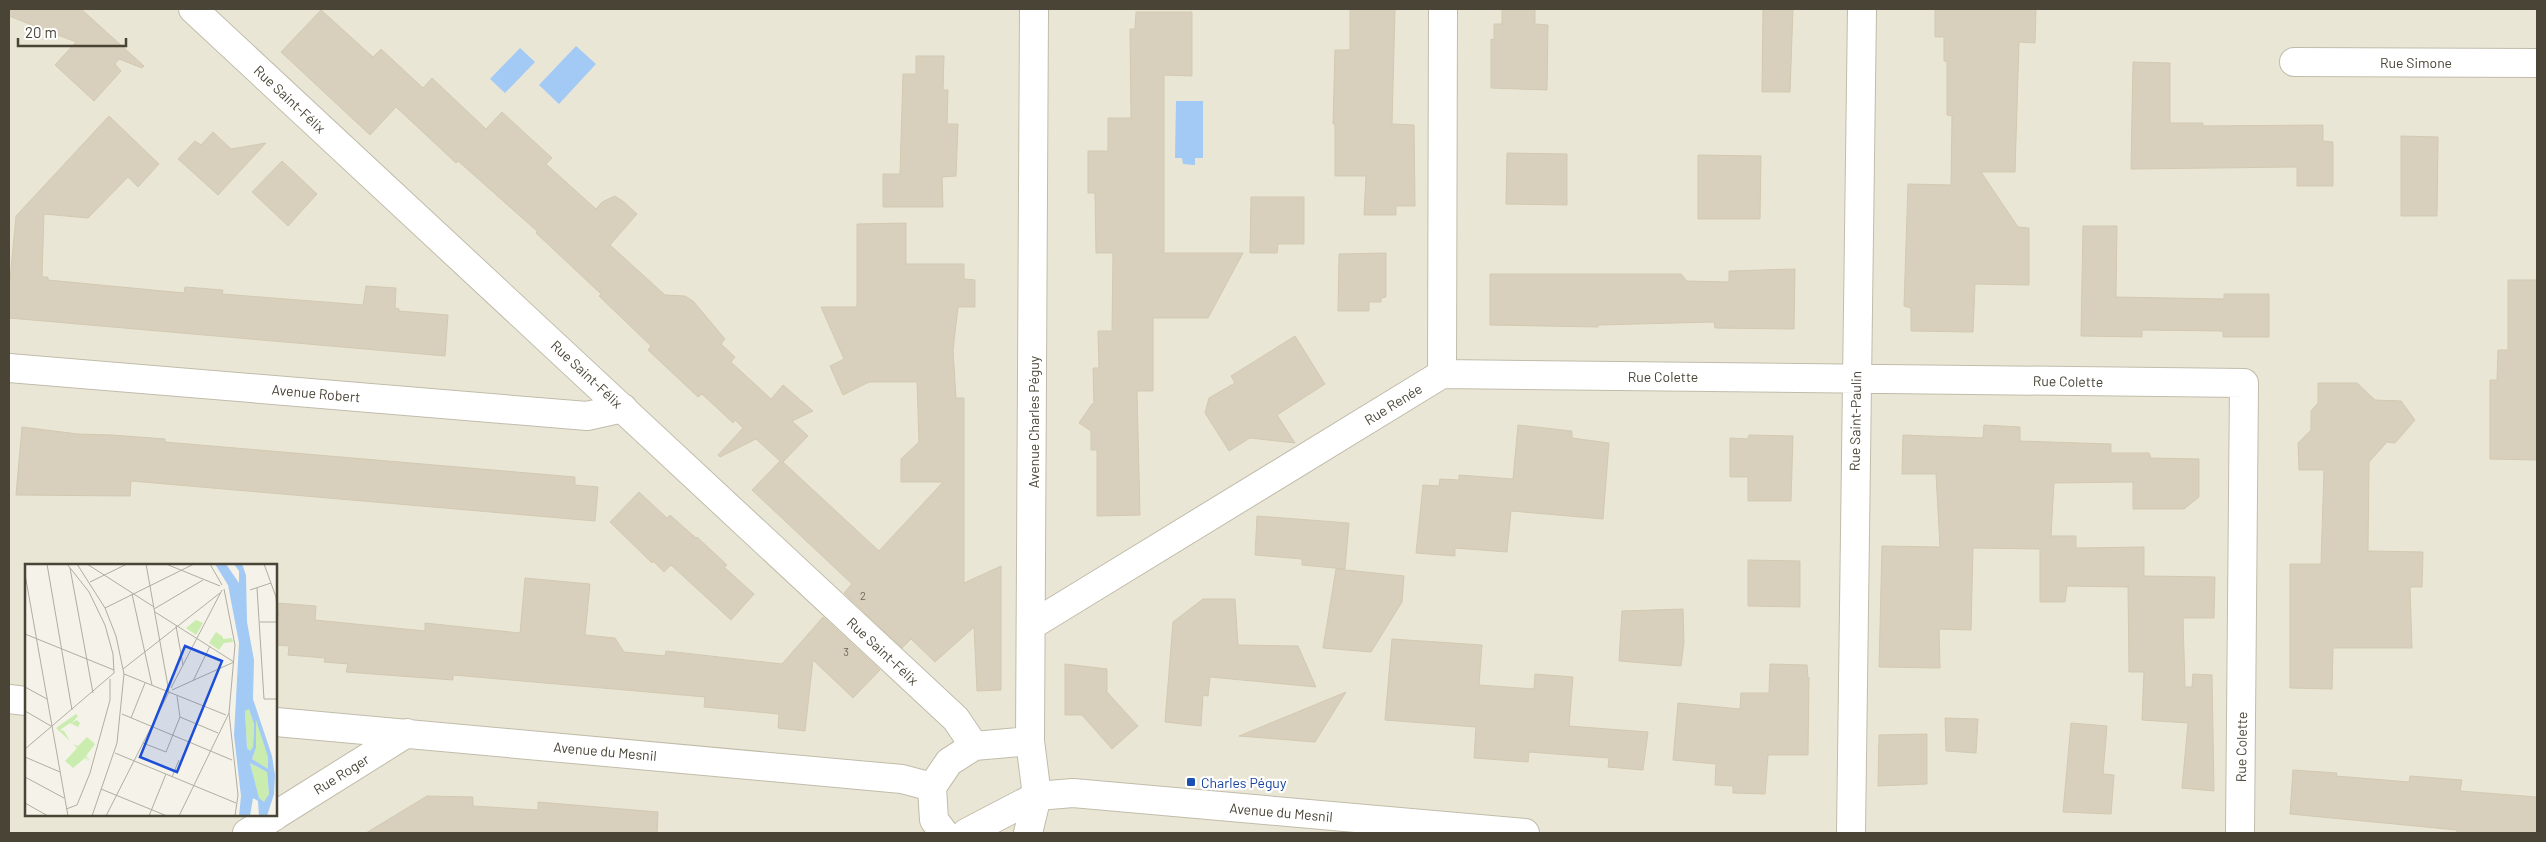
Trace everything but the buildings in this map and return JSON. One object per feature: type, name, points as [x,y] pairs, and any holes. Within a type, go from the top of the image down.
[{"type":"street","name":"Rue Saint-Félix","points":[[193,9],[956,719],[974,746]]},
{"type":"street","name":"Avenue Charles Péguy","points":[[1028,833],[1038,796],[1030,741],[1034,9]]},
{"type":"street","points":[[1442,374],[1443,9]]},
{"type":"street","name":"Rue Saint-Paulin","points":[[1851,833],[1862,9]]},
{"type":"street","name":"Rue Simone","points":[[2294,62],[2537,63]]},
{"type":"street","name":"Avenue Robert","points":[[9,368],[587,416],[623,408]]},
{"type":"street","name":"Rue Renée","points":[[1032,625],[1442,374]]},
{"type":"street","name":"Rue Colette","points":[[1442,374],[1856,377],[2244,384],[2240,833]]},
{"type":"street","points":[[9,699],[25,701]]},
{"type":"street","name":"Avenue du Mesnil","points":[[278,722],[902,779],[932,787]]},
{"type":"street","name":"Rue Roger","points":[[278,814],[407,733]]},
{"type":"street","points":[[944,833],[934,820],[932,787],[949,762],[974,746],[1030,741]]},
{"type":"street","name":"Avenue du Mesnil","points":[[1038,796],[1073,793],[1525,833]]},
{"type":"street","points":[[966,833],[1038,796]]},
{"type":"street","name":"Rue Roger","points":[[247,833],[273,817]]},
{"type":"shaded area","points":[[9,9],[2537,9],[2537,833],[9,833]]},
{"type":"water","points":[[576,46],[596,64],[559,104],[539,85]]},
{"type":"water","points":[[520,48],[535,62],[505,93],[490,79]]},
{"type":"water","points":[[1176,101],[1203,101],[1203,158],[1195,158],[1195,165],[1183,164],[1182,158],[1175,158]]},
{"type":"place","name":"Charles Péguy","points":[[1191,782]]}]
